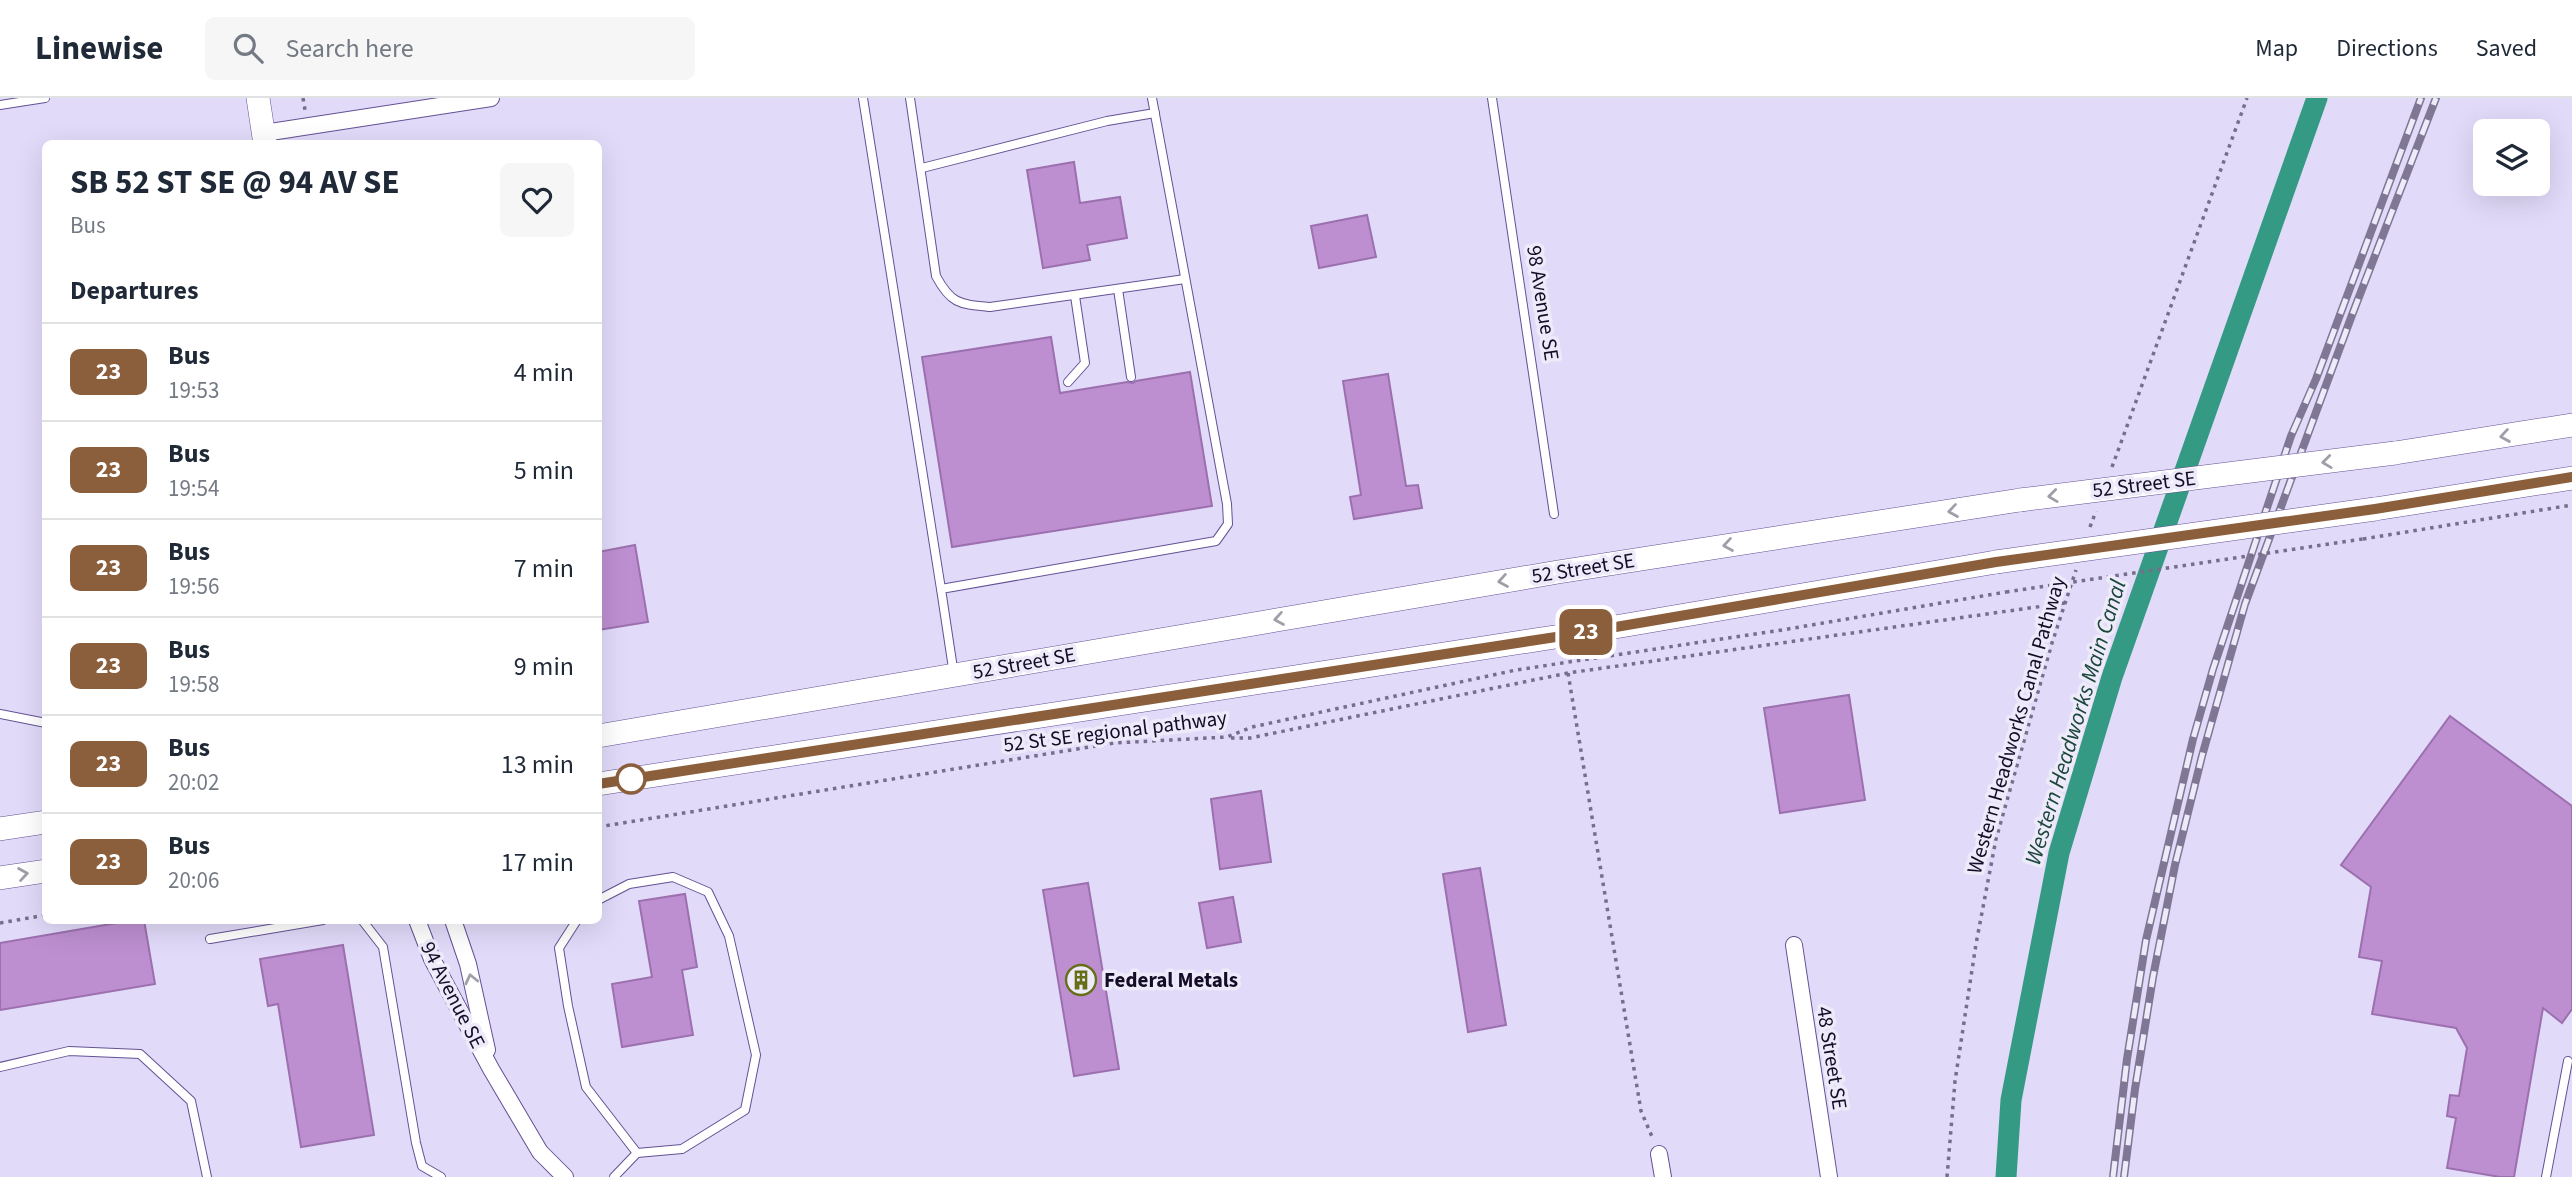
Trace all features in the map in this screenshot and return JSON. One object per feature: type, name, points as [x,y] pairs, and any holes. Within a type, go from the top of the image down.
[{"type":"main road","points":[[258,98],[265,138]]},
{"type":"main road","name":"52 Street SE","points":[[602,735],[1558,572],[2020,500],[2395,453],[2572,425]]},
{"type":"main road","points":[[602,782],[1569,635],[1996,562],[2375,509],[2572,478]]},
{"type":"main road","points":[[0,829],[42,823]]},
{"type":"main road","points":[[0,878],[42,871]]},
{"type":"street","points":[[265,138],[491,98]]},
{"type":"street","name":"94 Avenue SE","points":[[419,924],[432,959],[491,1069],[540,1152],[565,1177]]},
{"type":"street","name":"94 Avenue SE","points":[[454,924],[468,964],[491,1069]]},
{"type":"street","name":"48 Street SE","points":[[1794,945],[1829,1177]]},
{"type":"street","points":[[1659,1154],[1663,1177]]},
{"type":"lane","points":[[0,105],[45,98]]},
{"type":"lane","points":[[863,98],[954,675]]},
{"type":"lane","points":[[910,98],[936,276],[946,295],[961,304],[990,307],[1185,279]]},
{"type":"lane","points":[[941,590],[1216,541],[1228,524],[1227,504],[1152,98]]},
{"type":"lane","name":"98 Avenue SE","points":[[1492,98],[1554,514]]},
{"type":"lane","points":[[922,169],[1107,121],[1155,113]]},
{"type":"lane","points":[[1118,289],[1131,377]]},
{"type":"lane","points":[[1068,383],[1085,363],[1075,296]]},
{"type":"lane","points":[[0,714],[42,722]]},
{"type":"lane","points":[[602,898],[629,884],[673,877],[708,892],[729,936],[756,1055],[745,1110],[682,1149],[637,1153],[614,1177]]},
{"type":"lane","points":[[210,939],[299,924]]},
{"type":"lane","points":[[365,924],[383,947],[422,1166],[441,1177]]},
{"type":"lane","points":[[574,924],[559,948],[568,1006],[586,1087],[637,1153]]},
{"type":"lane","points":[[0,1067],[69,1051],[140,1054],[191,1101],[207,1177]]},
{"type":"lane","points":[[2546,1177],[2568,1061]]},
{"type":"path","points":[[2112,469],[2247,98]]},
{"type":"path","points":[[2090,528],[2098,504]]},
{"type":"path","name":"52 St SE regional pathway","points":[[602,826],[1114,743],[1227,737],[1252,727],[1516,670],[2572,505]]},
{"type":"path","name":"Western Headworks Canal Pathway","points":[[1947,1177],[1955,1081],[1976,944],[1996,839],[2077,565]]},
{"type":"path","points":[[1227,737],[1250,738],[1568,673],[2065,603]]},
{"type":"path","points":[[1568,673],[1641,1111],[1659,1154]]},
{"type":"path","points":[[0,923],[42,916]]},
{"type":"building","points":[[1074,162],[1080,203],[1120,197],[1127,238],[1087,245],[1090,260],[1043,268],[1027,170]]},
{"type":"building","points":[[1367,215],[1376,257],[1319,268],[1311,226]]},
{"type":"building","points":[[1051,337],[1060,393],[1190,372],[1212,506],[952,547],[922,357]]},
{"type":"building","points":[[1388,374],[1406,486],[1418,485],[1422,508],[1354,519],[1350,497],[1361,495],[1343,381]]},
{"type":"building","points":[[635,545],[648,622],[602,629],[602,551]]},
{"type":"building","points":[[1849,695],[1865,800],[1780,813],[1764,708]]},
{"type":"building","points":[[2450,716],[2572,806],[2572,1009],[2562,1023],[2543,1008],[2514,1177],[2447,1168],[2456,1118],[2447,1116],[2450,1095],[2459,1096],[2467,1048],[2456,1028],[2372,1014],[2382,961],[2359,957],[2371,887],[2341,865]]},
{"type":"building","points":[[1261,791],[1271,862],[1220,869],[1211,799]]},
{"type":"building","points":[[1480,868],[1506,1025],[1468,1032],[1443,874]]},
{"type":"building","name":"Federal Metals","points":[[1088,883],[1119,1069],[1074,1076],[1043,890]]},
{"type":"building","points":[[685,894],[697,967],[682,970],[693,1035],[622,1047],[612,984],[652,977],[639,901]]},
{"type":"building","points":[[1233,897],[1241,942],[1207,948],[1199,903]]},
{"type":"building","points":[[111,924],[145,924],[155,984],[0,1010],[0,943]]},
{"type":"building","points":[[343,945],[374,1135],[301,1147],[278,1004],[268,1006],[260,959]]},
{"type":"waterway","name":"Western Headworks Main Canal","points":[[2006,1177],[2011,1100],[2059,853],[2112,677],[2317,98]]},
{"type":"railway","points":[[2113,1177],[2127,1059],[2146,940],[2193,739],[2213,669],[2291,436],[2316,379],[2421,98]]},
{"type":"railway","points":[[2124,1177],[2153,977],[2175,865],[2202,756],[2245,604],[2436,98]]},
{"type":"bus line","name":"23","points":[[602,783],[1569,635],[1996,562],[2375,509],[2572,477]]},
{"type":"place","name":"Federal Metals","points":[[1081,980]]}]
